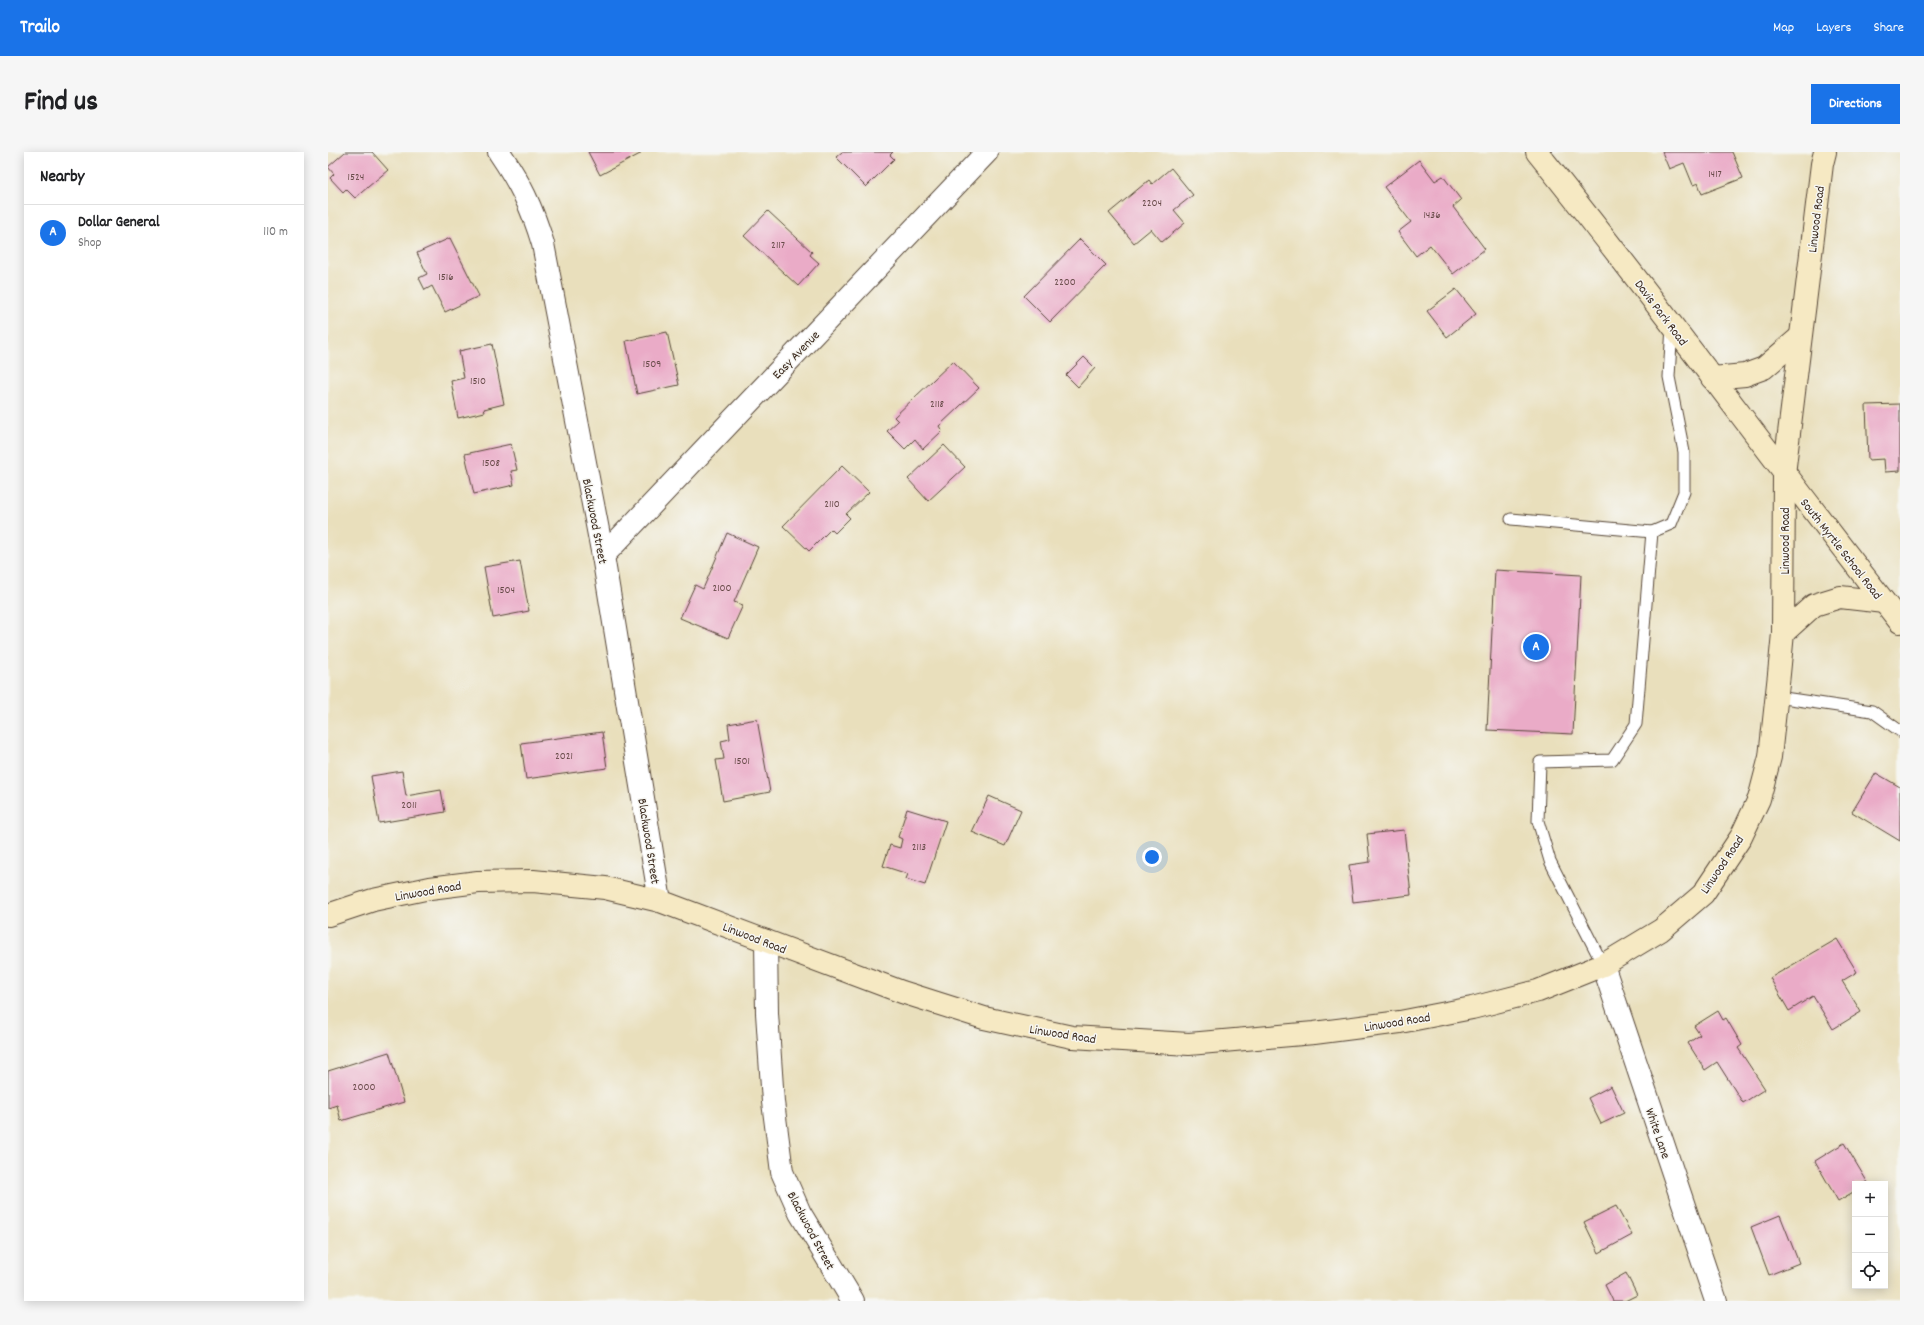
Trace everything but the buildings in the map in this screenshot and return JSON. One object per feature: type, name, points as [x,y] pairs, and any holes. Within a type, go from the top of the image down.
[{"type":"main road","name":"Davis Park Road","points":[[1537,152],[1604,235],[1784,474]]},
{"type":"main road","name":"Linwood Road","points":[[328,915],[373,900],[430,888],[478,882],[533,881],[605,888],[660,901],[902,992],[984,1018],[1072,1037],[1189,1044],[1314,1033],[1400,1022],[1472,1008],[1538,991],[1603,965],[1661,930],[1703,894],[1741,837],[1759,799],[1770,756],[1783,633],[1784,474],[1821,171],[1825,152]]},
{"type":"main road","points":[[1712,378],[1745,375],[1764,368],[1800,337]]},
{"type":"main road","name":"South Myrtle School Road","points":[[1784,474],[1900,622]]},
{"type":"main road","points":[[1783,633],[1814,605],[1840,597],[1884,602]]},
{"type":"street","name":"Blackwood Street","points":[[499,152],[520,184],[535,216],[543,244],[603,556],[660,901]]},
{"type":"street","name":"Easy Avenue","points":[[603,556],[987,152]]},
{"type":"street","name":"Blackwood Street","points":[[766,941],[767,1013],[772,1102],[782,1172],[800,1213],[853,1301]]},
{"type":"street","name":"White Lane","points":[[1603,965],[1716,1301]]},
{"type":"lane","points":[[1511,519],[1652,532],[1671,524],[1684,492],[1684,452],[1669,377],[1672,325]]},
{"type":"lane","points":[[1603,965],[1550,861],[1538,820],[1540,762],[1612,760],[1636,724],[1652,532]]},
{"type":"lane","points":[[1777,697],[1872,711],[1900,732]]},
{"type":"place","name":"Dollar General","points":[[1536,647]]}]
